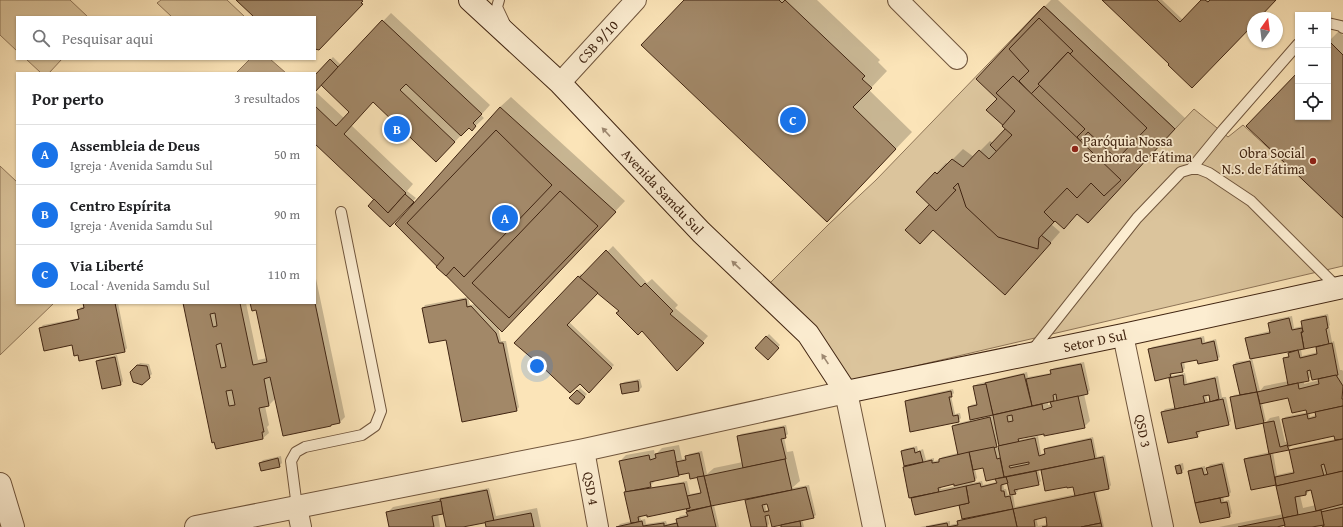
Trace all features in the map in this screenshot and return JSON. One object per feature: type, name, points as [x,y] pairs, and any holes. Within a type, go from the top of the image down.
[{"type":"main road","name":"Avenida Samdu Sul","points":[[470,0],[560,83],[700,232],[808,334],[846,392]]},
{"type":"main road","name":"Setor D Sul","points":[[196,527],[299,517],[584,450],[846,392],[1123,335],[1341,287]]},
{"type":"main road","points":[[846,392],[874,527]]},
{"type":"main road","points":[[0,484],[13,527]]},
{"type":"street","name":"CSB 9/10","points":[[560,83],[636,0]]},
{"type":"street","points":[[898,0],[957,59]]},
{"type":"street","name":"QSD 3","points":[[1123,335],[1163,527]]},
{"type":"street","name":"QSD 4","points":[[584,450],[598,527]]},
{"type":"lane","points":[[499,0],[497,7],[512,40]]},
{"type":"lane","points":[[1331,24],[1343,28]]},
{"type":"lane","points":[[1191,169],[1295,47]]},
{"type":"lane","points":[[1029,354],[1137,218],[1181,172],[1191,169],[1199,169],[1209,173],[1251,201],[1341,287]]},
{"type":"lane","points":[[299,517],[291,461],[296,452],[305,447],[362,436],[375,426],[381,411],[341,212]]},
{"type":"shaded area","points":[[0,0],[70,0],[87,16],[16,16],[16,50],[0,35]]},
{"type":"shaded area","points":[[161,0],[227,0],[244,16],[171,16],[157,3]]},
{"type":"shaded area","points":[[1044,6],[1175,129],[1194,109],[1228,137],[1243,125],[1343,216],[1343,266],[851,381],[770,283],[876,180]]},
{"type":"shaded area","points":[[27,60],[61,60],[50,72],[40,72]]},
{"type":"shaded area","points":[[249,60],[271,60],[285,72],[237,72]]},
{"type":"shaded area","points":[[0,166],[16,181],[16,304],[53,304],[0,355]]},
{"type":"building","points":[[236,0],[363,1],[361,3],[363,4],[319,50],[316,49],[316,16],[253,16]]},
{"type":"building","points":[[684,0],[779,0],[782,3],[785,0],[865,76],[862,79],[872,88],[853,107],[896,149],[827,222],[641,45]]},
{"type":"building","points":[[1102,0],[1157,0],[1180,22],[1201,0],[1208,2],[1210,0],[1276,0],[1265,12],[1247,12],[1247,31],[1192,88],[1168,65],[1169,64]]},
{"type":"building","name":"Paróquia Nossa Senhora de Fátima","points":[[1044,6],[1175,129],[1088,223],[1077,214],[1064,229],[1055,221],[1041,235],[1051,243],[1005,295],[933,230],[920,244],[905,230],[968,164],[979,175],[999,154],[990,145],[1006,128],[986,110],[997,99],[976,79]]},
{"type":"building","points":[[1039,18],[1073,51],[1070,54],[1068,52],[1038,84],[1040,85],[1031,94],[1019,81],[1029,71],[1009,49]]},
{"type":"building","points":[[382,20],[482,114],[473,123],[476,126],[472,131],[469,128],[461,136],[406,84],[400,90],[455,142],[436,162],[373,102],[344,134],[406,193],[388,213],[316,145],[316,107],[336,126],[349,112],[321,85]]},
{"type":"building","name":"Obra Social N.S. de Fátima","points":[[1331,43],[1343,55],[1343,218],[1246,126],[1295,75],[1295,120],[1331,120]]},
{"type":"building","points":[[1068,52],[1147,128],[1117,159],[1088,132],[1080,141],[1077,137],[1085,129],[1038,84]]},
{"type":"building","points":[[330,59],[338,67],[316,91],[316,74]]},
{"type":"building","points":[[1013,76],[1121,180],[1104,196],[1091,183],[1077,198],[1067,188],[1044,212],[1054,222],[1039,238],[1038,249],[998,237],[966,207],[958,183],[953,188],[956,190],[936,211],[916,192],[935,172],[937,174],[952,159],[963,167],[979,150],[989,159],[1012,135],[1002,126],[1015,111],[996,93]]},
{"type":"building","points":[[500,107],[616,212],[502,332],[395,224]]},
{"type":"building","points":[[496,130],[552,185],[464,277],[454,267],[446,276],[436,267],[444,258],[407,223]]},
{"type":"building","points":[[560,191],[598,226],[509,318],[472,283]]},
{"type":"building","points":[[405,194],[414,202],[390,227],[368,206],[374,199],[388,213]]},
{"type":"building","points":[[606,250],[641,287],[645,283],[673,311],[670,314],[704,343],[677,371],[642,331],[638,335],[616,313],[619,311],[579,278]]},
{"type":"building","points":[[578,276],[598,293],[567,325],[612,368],[589,393],[580,384],[570,393],[534,359],[514,343]]},
{"type":"building","points":[[466,299],[467,307],[471,306],[496,333],[499,343],[503,343],[517,411],[462,422],[446,340],[429,343],[422,308]]},
{"type":"building","points":[[83,304],[115,304],[125,352],[79,361],[78,355],[74,356],[72,345],[44,351],[39,328],[79,319],[77,310],[84,308]]},
{"type":"building","points":[[183,304],[240,304],[253,365],[267,362],[256,310],[252,311],[250,304],[315,304],[340,423],[283,436],[270,377],[264,379],[269,406],[259,408],[264,432],[262,432],[263,439],[216,449],[214,442],[212,443]],"holes":[[[215,313],[217,326],[213,327],[210,314]],[[221,343],[226,367],[221,368],[216,345]],[[232,390],[235,405],[229,406],[226,391]]]},
{"type":"building","points":[[1326,316],[1328,328],[1326,329],[1329,344],[1304,349],[1301,321]]},
{"type":"building","points":[[1289,318],[1292,330],[1302,328],[1303,332],[1301,332],[1304,349],[1250,359],[1245,338],[1270,333],[1268,323]]},
{"type":"building","points":[[766,336],[779,348],[768,360],[755,348]]},
{"type":"building","points":[[1201,338],[1202,344],[1214,341],[1218,360],[1198,364],[1197,360],[1181,363],[1183,372],[1170,374],[1171,377],[1155,381],[1148,349]]},
{"type":"building","points":[[1332,343],[1338,375],[1312,380],[1310,370],[1307,371],[1309,381],[1288,385],[1283,358],[1289,357],[1288,353],[1298,350],[1300,358],[1317,354],[1316,347]]},
{"type":"building","points":[[115,357],[121,385],[102,389],[96,361]]},
{"type":"building","points":[[1250,361],[1257,392],[1240,395],[1233,365]]},
{"type":"building","points":[[1081,364],[1088,394],[1057,401],[1056,394],[1053,395],[1054,401],[1032,406],[1026,379],[1051,374],[1050,370]]},
{"type":"building","points":[[137,365],[147,366],[150,378],[142,385],[133,382],[130,372]]},
{"type":"building","points":[[1024,374],[1032,406],[993,415],[985,383]]},
{"type":"building","points":[[1183,375],[1184,385],[1215,378],[1219,399],[1210,402],[1209,395],[1203,396],[1205,403],[1175,409],[1169,378]]},
{"type":"building","points":[[1336,375],[1343,386],[1343,406],[1307,414],[1306,410],[1292,413],[1288,398],[1260,404],[1257,392],[1298,383],[1299,389],[1319,384],[1318,379]]},
{"type":"building","points":[[638,381],[639,391],[622,394],[620,384]]},
{"type":"building","points":[[986,384],[993,415],[970,420],[968,407],[977,405],[973,386]]},
{"type":"building","points":[[577,390],[585,397],[579,404],[576,404],[569,398]]},
{"type":"building","points":[[951,391],[952,397],[949,397],[953,416],[958,415],[959,422],[910,432],[905,401]]},
{"type":"building","points":[[1257,392],[1264,423],[1236,429],[1230,397]]},
{"type":"building","points":[[1078,396],[1085,428],[1044,436],[1044,434],[1018,439],[1019,442],[999,446],[993,415],[1042,404],[1043,410],[1052,407],[1050,402]],"holes":[[[1012,415],[1013,421],[1008,422],[1007,416]]]},
{"type":"building","points":[[1223,399],[1229,425],[1196,432],[1198,437],[1168,443],[1161,412]]},
{"type":"building","points":[[1343,406],[1343,439],[1335,440],[1334,436],[1288,446],[1282,419],[1307,414],[1308,419],[1316,417],[1315,412]]},
{"type":"building","points":[[990,417],[997,447],[958,455],[952,426]]},
{"type":"building","points":[[1274,421],[1280,447],[1287,445],[1289,450],[1269,454],[1263,423]]},
{"type":"building","points":[[784,427],[786,438],[781,439],[786,459],[743,468],[737,436]]},
{"type":"building","points":[[1035,438],[1039,456],[1045,454],[1044,449],[1091,439],[1095,459],[1004,477],[998,446]],"holes":[[[1029,462],[1029,464],[1010,468],[1009,466]]]},
{"type":"building","points":[[1343,439],[1343,471],[1327,475],[1324,464],[1321,465],[1324,476],[1276,486],[1275,477],[1294,473],[1289,450]]},
{"type":"building","points":[[994,447],[997,459],[1000,458],[1004,477],[986,481],[983,468],[973,470],[969,452]]},
{"type":"building","points":[[914,448],[915,453],[920,451],[923,462],[904,466],[901,451]]},
{"type":"building","points":[[674,450],[679,476],[650,482],[651,487],[626,492],[619,461],[649,455],[650,460],[656,458],[655,454]]},
{"type":"building","points":[[969,452],[975,481],[938,488],[939,492],[909,498],[903,467],[932,460],[932,463],[939,462],[939,459]]},
{"type":"building","points":[[699,453],[704,476],[690,479],[689,473],[679,475],[676,462],[686,460],[685,456]]},
{"type":"building","points":[[1270,454],[1276,485],[1251,490],[1244,459]]},
{"type":"building","points":[[1103,457],[1109,489],[1075,496],[1073,487],[1045,491],[1041,470]]},
{"type":"building","points":[[278,458],[280,467],[261,471],[259,463]]},
{"type":"building","points":[[785,459],[792,490],[711,506],[704,476]]},
{"type":"building","points":[[1222,464],[1229,496],[1195,503],[1188,471],[1202,468],[1204,475],[1208,474],[1206,468]]},
{"type":"building","points":[[1180,465],[1182,473],[1177,474],[1175,466]]},
{"type":"building","points":[[1036,471],[1039,485],[1014,490],[1016,494],[1010,495],[1006,477]]},
{"type":"building","points":[[1343,471],[1343,504],[1316,511],[1311,490],[1306,491],[1306,495],[1295,497],[1298,515],[1283,518],[1276,486]]},
{"type":"building","points":[[704,476],[711,506],[687,511],[686,508],[690,508],[687,496],[701,493],[697,477]]},
{"type":"building","points":[[1006,477],[1008,483],[1001,485],[1001,491],[1004,491],[1005,497],[1010,496],[1013,509],[962,519],[959,505],[969,503],[966,486],[980,483],[981,487],[997,483],[995,479]]},
{"type":"building","points":[[684,483],[690,508],[647,517],[647,515],[638,517],[639,522],[631,523],[624,492]]},
{"type":"building","points":[[966,486],[969,503],[915,515],[911,498]]},
{"type":"building","points":[[806,487],[814,518],[772,527],[769,515],[765,516],[767,527],[751,527],[745,500]],"holes":[[[767,504],[769,511],[764,512],[762,505]]]},
{"type":"building","points":[[487,490],[494,521],[463,527],[446,527],[440,499]]},
{"type":"building","points":[[1094,492],[1101,523],[1081,527],[1042,527],[1047,526],[1046,517],[1034,520],[1035,527],[1017,527],[1013,509]]},
{"type":"building","points":[[1220,498],[1221,503],[1227,502],[1230,517],[1200,523],[1195,503]]},
{"type":"building","points":[[441,501],[443,514],[432,516],[434,527],[389,527],[386,512]]},
{"type":"building","points":[[711,506],[716,527],[678,527],[676,519],[688,516],[686,512]]},
{"type":"building","points":[[1343,507],[1343,527],[1322,527],[1324,526],[1321,512]]},
{"type":"building","points":[[1013,509],[1017,527],[948,527],[958,525],[957,521]]},
{"type":"building","points":[[1321,510],[1324,525],[1312,527],[1285,527],[1283,518]]},
{"type":"building","points":[[531,513],[534,527],[486,527],[485,522]]},
{"type":"building","points":[[1283,518],[1285,525],[1277,527],[1238,527]]},
{"type":"building","points":[[642,521],[643,526],[664,523],[664,526],[677,523],[678,527],[616,527]]},
{"type":"building","points":[[800,521],[801,527],[781,527],[781,525]]},
{"type":"building","points":[[947,523],[948,527],[926,527]]},
{"type":"building","points":[[1101,523],[1102,527],[1081,527]]},
{"type":"place","name":"Via Liberté","points":[[793,120]]},
{"type":"place","name":"Centro Espírita","points":[[397,129]]},
{"type":"place","name":"Paróquia Nossa Senhora de Fátima","points":[[1075,149]]},
{"type":"place","name":"Obra Social N.S. de Fátima","points":[[1313,161]]},
{"type":"place","name":"Assembleia de Deus","points":[[505,218]]}]
